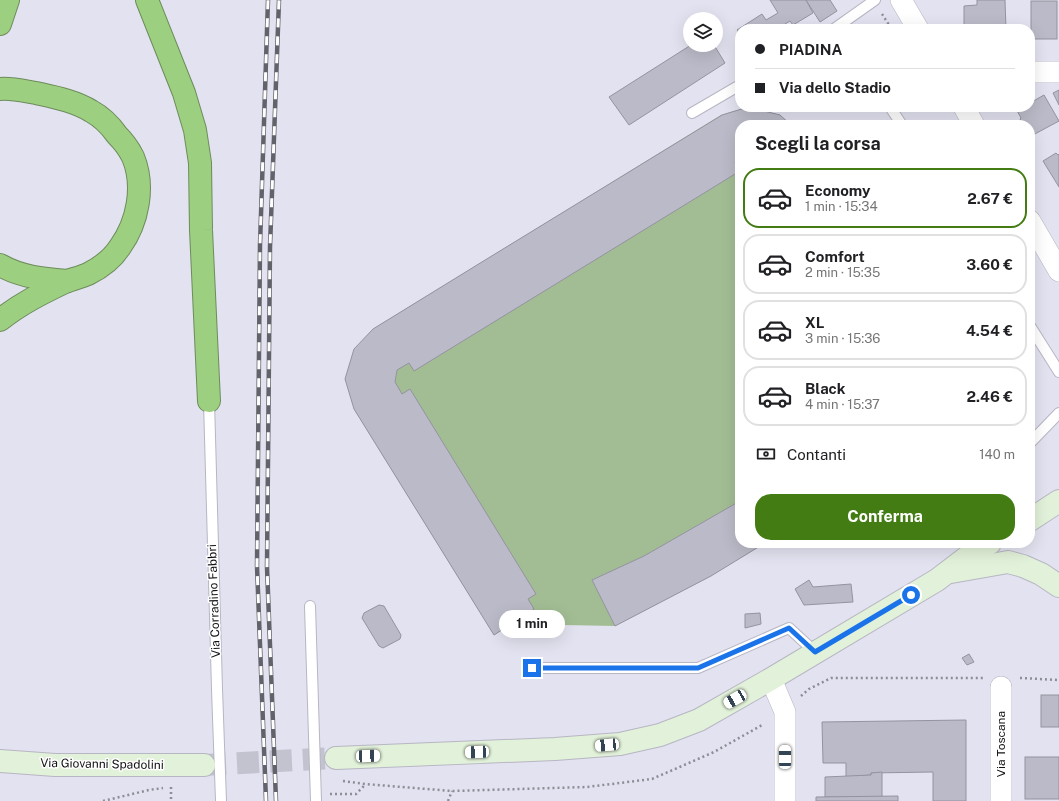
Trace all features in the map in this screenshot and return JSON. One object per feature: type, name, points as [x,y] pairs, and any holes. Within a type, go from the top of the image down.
[{"type":"highway","points":[[0,24],[8,0]]},
{"type":"highway","points":[[147,0],[184,93],[195,130],[200,163],[201,230],[209,401]]},
{"type":"highway","points":[[0,88],[9,88],[45,95],[74,103],[91,110],[108,123],[133,157],[140,191],[131,228],[120,247],[106,262],[89,273],[34,297],[0,320]]},
{"type":"highway","points":[[0,265],[15,273],[38,278],[68,281]]},
{"type":"main road","points":[[1035,517],[1059,501]]},
{"type":"main road","points":[[336,758],[555,749],[620,744],[660,735],[699,720],[815,652],[947,573],[976,548]]},
{"type":"main road","points":[[947,573],[1008,562],[1023,566],[1041,574],[1059,586]]},
{"type":"main road","name":"Via Giovanni Spadolini","points":[[0,761],[55,765],[204,765]]},
{"type":"street","points":[[901,0],[915,24]]},
{"type":"street","points":[[1035,72],[1059,72]]},
{"type":"street","points":[[1035,230],[1059,271]]},
{"type":"street","points":[[771,678],[786,712],[785,801]]},
{"type":"street","name":"Via Toscana","points":[[1001,687],[1001,801]]},
{"type":"lane","points":[[842,24],[875,0]]},
{"type":"lane","points":[[692,113],[735,87]]},
{"type":"lane","points":[[1035,334],[1059,372]]},
{"type":"lane","name":"Via Corradino Fabbri","points":[[209,401],[221,801]]},
{"type":"lane","points":[[1035,438],[1059,413]]},
{"type":"lane","points":[[310,606],[315,797]]},
{"type":"lane","points":[[532,668],[698,668],[789,628],[815,652]]},
{"type":"path","points":[[315,797],[356,794],[365,784]]},
{"type":"path","points":[[171,787],[171,801]]},
{"type":"path","points":[[103,801],[149,790],[178,787]]},
{"type":"path","points":[[448,801],[452,791]]},
{"type":"green space","points":[[735,111],[768,112],[780,115],[786,120],[735,120],[735,548],[757,548],[711,576],[615,626],[512,624],[494,635],[354,409],[373,329],[721,115]]},
{"type":"building","points":[[770,0],[806,0],[813,13],[795,24],[792,24],[790,21],[785,24],[746,24],[762,14],[766,20],[778,13]]},
{"type":"building","points":[[806,0],[830,0],[837,11],[820,22]]},
{"type":"building","points":[[977,0],[1005,0],[1006,24],[964,24],[964,6],[977,5]]},
{"type":"building","points":[[1031,1],[1057,1],[1057,39],[1035,39],[1035,24],[1031,24]]},
{"type":"building","points":[[683,50],[683,52],[718,52],[725,63],[629,125],[609,97]]},
{"type":"building","points":[[1059,90],[1059,105],[1053,93]]},
{"type":"building","points":[[1044,95],[1059,121],[1035,134],[1035,120],[1020,120],[1018,112],[1035,112],[1035,100]]},
{"type":"building","points":[[735,111],[768,112],[780,115],[786,120],[735,120],[735,174],[414,371],[409,363],[397,370],[395,382],[402,394],[410,389],[536,594],[528,599],[534,609],[494,635],[354,409],[345,379],[354,349],[373,329],[722,115]]},
{"type":"building","points":[[1056,153],[1058,155],[1059,154],[1059,187],[1043,161]]},
{"type":"building","points":[[735,504],[735,548],[757,548],[711,576],[615,626],[592,580],[644,556]]},
{"type":"building","points":[[809,580],[813,587],[851,584],[853,602],[804,605],[795,589]]},
{"type":"building","points":[[379,605],[384,606],[401,635],[400,639],[383,648],[379,646],[362,618],[364,613]]},
{"type":"building","points":[[760,613],[761,624],[745,628],[745,614]]},
{"type":"building","points":[[969,654],[974,662],[967,665],[962,658]]},
{"type":"building","points":[[1041,695],[1059,695],[1059,727],[1041,727]]},
{"type":"building","points":[[966,720],[966,801],[933,801],[933,772],[871,773],[871,775],[846,777],[846,763],[823,763],[822,722]]},
{"type":"building","points":[[1025,757],[1059,757],[1059,799],[1025,799]]},
{"type":"building","points":[[882,772],[882,797],[825,797],[825,777],[871,775],[871,773]]},
{"type":"building","points":[[898,796],[898,801],[816,801],[816,797]]},
{"type":"tunnel","points":[[204,765],[336,758]]},
{"type":"railway","points":[[266,801],[257,566],[260,245],[268,0]]},
{"type":"railway","points":[[276,801],[267,567],[270,247],[279,0]]},
{"type":"route","points":[[532,668],[698,668],[789,628],[815,652],[911,595]]}]
